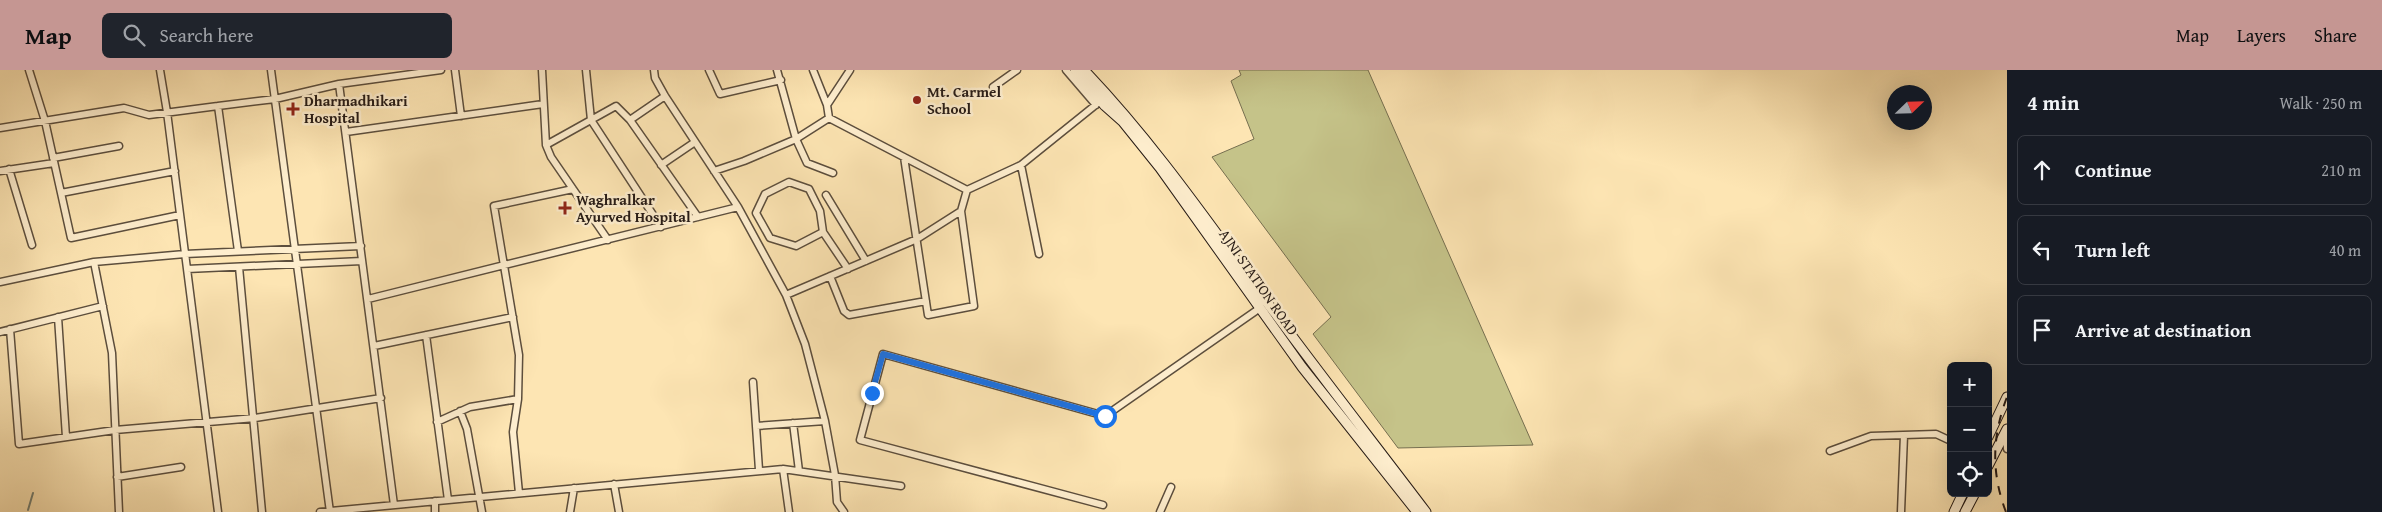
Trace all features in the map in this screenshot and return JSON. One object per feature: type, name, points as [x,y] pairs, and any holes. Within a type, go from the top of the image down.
[{"type":"main road","name":"AJNI STATION ROAD","points":[[1075,70],[1124,122],[1160,168],[1260,303],[1302,367],[1426,512]]},
{"type":"main road","name":"AJNI STATION ROAD","points":[[1084,70],[1102,100]]},
{"type":"main road","name":"AJNI STATION ROAD","points":[[1260,303],[1311,360],[1418,512]]},
{"type":"main road","points":[[1302,367],[1311,360]]},
{"type":"main road","points":[[1992,429],[2007,397]]},
{"type":"main road","points":[[1992,458],[2006,431]]},
{"type":"main road","points":[[1954,512],[1961,497]]},
{"type":"main road","points":[[1965,512],[1973,497]]},
{"type":"street","points":[[29,70],[45,121],[71,238],[180,215]]},
{"type":"street","points":[[160,70],[175,171],[218,512]]},
{"type":"street","points":[[271,70],[330,512]]},
{"type":"street","points":[[0,128],[124,108],[148,115],[275,99],[339,84],[441,70]]},
{"type":"street","points":[[455,70],[461,116]]},
{"type":"street","points":[[542,70],[546,145],[551,157],[608,240]]},
{"type":"street","points":[[586,70],[591,120],[661,226]]},
{"type":"street","points":[[654,70],[655,78],[665,96],[738,207],[786,295],[804,344],[825,421],[835,475],[838,512]]},
{"type":"street","points":[[709,70],[720,94],[781,80]]},
{"type":"street","points":[[777,70],[796,139],[807,163],[833,173]]},
{"type":"street","points":[[813,70],[827,105],[829,118]]},
{"type":"street","points":[[827,105],[850,70]]},
{"type":"street","points":[[993,87],[1017,70]]},
{"type":"street","points":[[904,157],[928,315],[974,306],[961,211],[967,190],[1021,165],[1102,100],[1066,70]]},
{"type":"street","points":[[339,84],[394,505]]},
{"type":"street","points":[[630,120],[665,96]]},
{"type":"street","points":[[346,132],[544,104]]},
{"type":"street","points":[[218,106],[238,252]]},
{"type":"street","points":[[546,145],[616,106],[630,120],[698,217]]},
{"type":"street","points":[[714,171],[744,161],[796,139],[829,118]]},
{"type":"street","points":[[829,118],[967,190]]},
{"type":"street","points":[[661,165],[695,142]]},
{"type":"street","points":[[0,171],[119,146]]},
{"type":"street","points":[[1021,165],[1038,254]]},
{"type":"street","points":[[10,169],[32,245]]},
{"type":"street","points":[[61,192],[175,171]]},
{"type":"street","points":[[823,232],[796,246],[770,238],[756,213],[765,194],[789,182],[808,189],[820,212],[823,232],[848,269]]},
{"type":"street","points":[[520,493],[513,432],[518,399],[519,356],[494,206],[573,189]]},
{"type":"street","points":[[826,195],[866,261]]},
{"type":"street","points":[[368,299],[738,207]]},
{"type":"street","points":[[786,295],[917,239],[961,211]]},
{"type":"street","points":[[750,229],[761,222]]},
{"type":"street","points":[[0,282],[94,262],[185,255],[296,251],[361,246]]},
{"type":"street","points":[[187,268],[362,261]]},
{"type":"street","points":[[94,262],[112,353],[119,512]]},
{"type":"street","points":[[239,267],[255,418],[262,512]]},
{"type":"street","points":[[830,276],[844,311],[849,315],[926,301]]},
{"type":"street","points":[[1103,505],[860,440],[883,354],[1105,416],[1260,303]]},
{"type":"street","points":[[0,332],[103,306]]},
{"type":"street","points":[[58,317],[66,437]]},
{"type":"street","points":[[374,346],[513,317]]},
{"type":"street","points":[[10,329],[19,444],[115,430],[255,418],[381,398]]},
{"type":"street","points":[[426,335],[448,500]]},
{"type":"street","points":[[753,382],[759,470]]},
{"type":"street","points":[[438,422],[470,407],[518,399]]},
{"type":"street","points":[[460,411],[467,430],[482,512]]},
{"type":"street","points":[[756,426],[825,421]]},
{"type":"street","points":[[794,423],[799,471]]},
{"type":"street","points":[[2006,431],[2007,449]]},
{"type":"street","points":[[1830,451],[1871,436],[1936,434],[1947,439]]},
{"type":"street","points":[[1901,512],[1904,435]]},
{"type":"street","points":[[117,477],[181,468]]},
{"type":"street","points":[[320,512],[385,509],[394,505],[759,470],[783,469],[901,486]]},
{"type":"street","points":[[783,469],[789,512]]},
{"type":"street","points":[[614,484],[619,512]]},
{"type":"street","points":[[1160,512],[1171,487]]},
{"type":"street","points":[[570,512],[574,488]]},
{"type":"street","points":[[435,502],[435,512]]},
{"type":"street","points":[[837,502],[844,512]]},
{"type":"shaded area","points":[[1239,70],[1368,70],[1533,445],[1398,448],[1313,334],[1331,317],[1212,157],[1254,139],[1231,81],[1241,75]]},
{"type":"waterway","points":[[28,510],[33,493]]},
{"type":"railway","points":[[2006,512],[1998,483],[1995,454],[1998,426],[2007,397]]},
{"type":"place","name":"Mt. Carmel School","points":[[917,100]]},
{"type":"place","name":"Dharmadhikari Hospital","points":[[293,109]]},
{"type":"place","name":"Waghralkar Ayurved Hospital","points":[[565,208]]},
{"type":"route","points":[[872,393],[883,354],[1105,416]]}]
